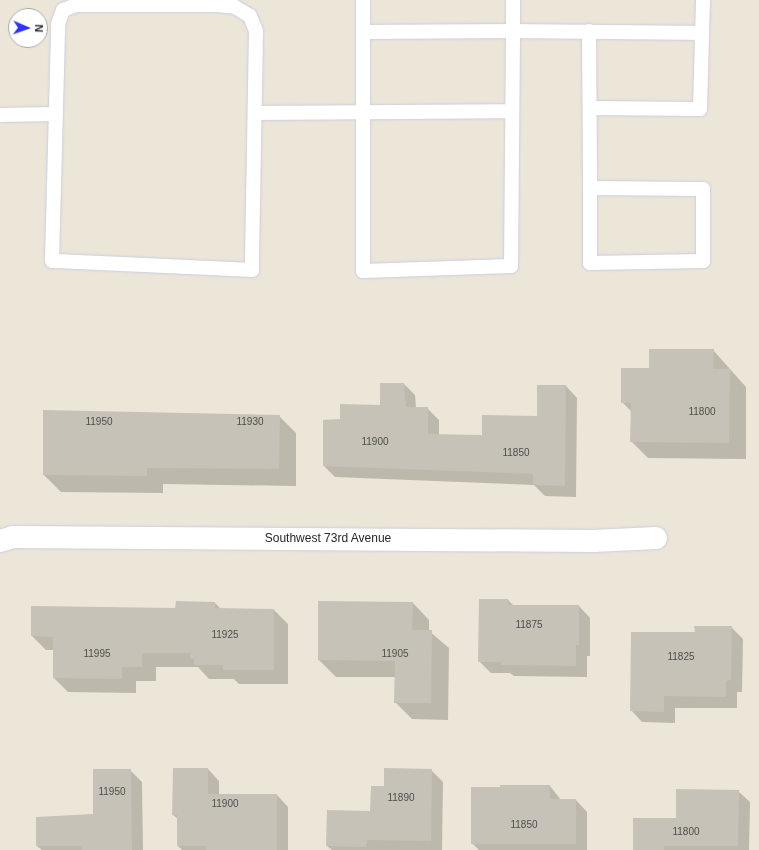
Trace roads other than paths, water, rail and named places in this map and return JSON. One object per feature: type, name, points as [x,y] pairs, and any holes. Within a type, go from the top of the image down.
[{"type":"street","name":"Southwest 73rd Avenue","points":[[0,541],[13,538],[594,541],[656,538]]},
{"type":"lane","points":[[363,0],[363,270],[511,266],[513,0]]},
{"type":"lane","points":[[590,108],[700,109],[703,0]]},
{"type":"lane","points":[[76,5],[217,5],[235,7],[250,16],[256,30],[255,114],[252,270],[52,261],[58,24],[64,10],[76,5]]},
{"type":"lane","points":[[363,32],[513,31],[702,33]]},
{"type":"lane","points":[[589,32],[590,263],[703,261],[703,190],[590,188]]},
{"type":"lane","points":[[255,114],[512,111]]},
{"type":"lane","points":[[0,115],[55,114]]}]
